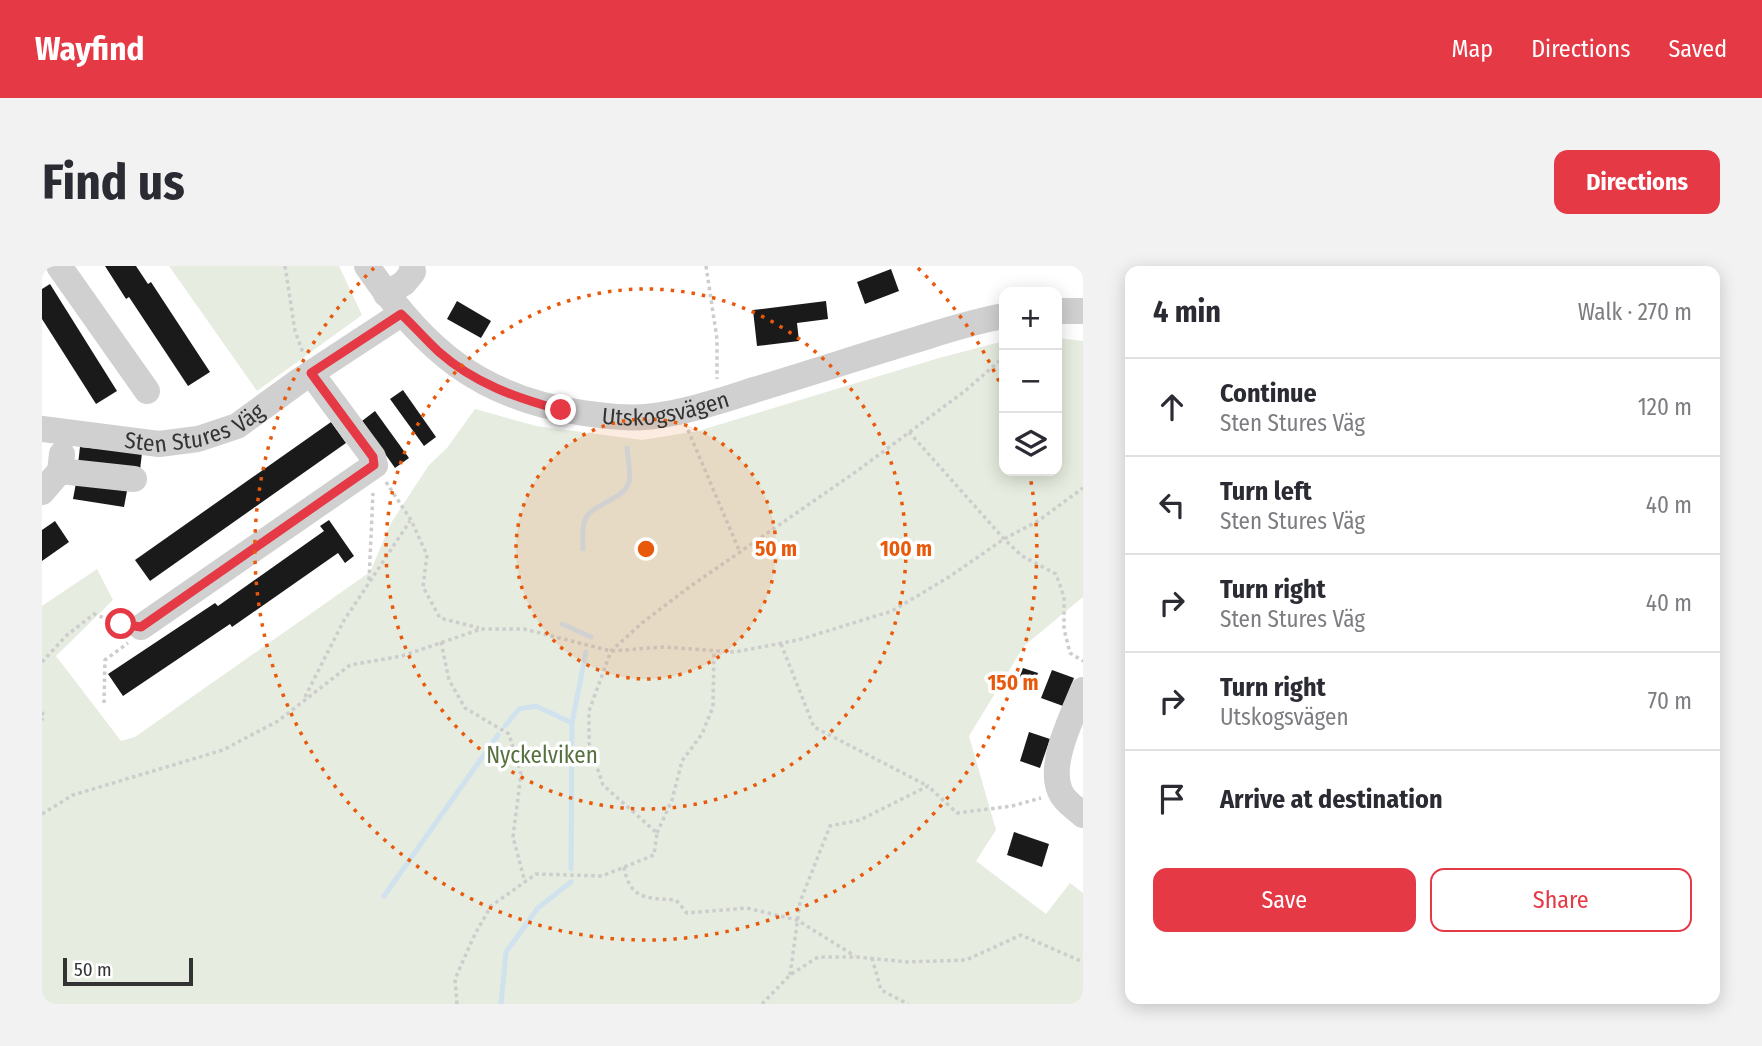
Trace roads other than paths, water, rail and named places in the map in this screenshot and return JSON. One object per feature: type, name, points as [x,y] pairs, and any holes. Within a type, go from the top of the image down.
[{"type":"street","name":"Sten Stures Väg","points":[[59,266],[147,391]]},
{"type":"street","name":"Utskogsvägen","points":[[367,266],[394,304],[440,353],[469,374],[526,401],[561,410],[617,418],[667,414],[717,401],[958,327],[999,317]]},
{"type":"street","name":"Sten Stures Väg","points":[[134,479],[60,471],[53,430],[159,444],[198,439],[237,426],[311,373],[394,304],[404,283],[413,272],[412,266]]},
{"type":"street","points":[[1062,311],[1083,311]]},
{"type":"street","points":[[141,627],[374,465],[373,457],[311,373]]},
{"type":"street","points":[[42,492],[60,471]]},
{"type":"street","points":[[1083,690],[1065,736],[1056,771],[1060,792],[1070,805],[1083,815]]},
{"type":"waterway","points":[[583,549],[583,527],[587,516],[622,493],[629,482],[627,448]]},
{"type":"waterway","points":[[562,624],[591,637]]},
{"type":"waterway","points":[[571,869],[572,723],[586,652]]},
{"type":"waterway","points":[[505,726],[519,709],[536,706],[572,723]]},
{"type":"waterway","points":[[384,896],[498,735]]},
{"type":"waterway","points":[[501,1004],[506,952],[538,908],[571,882]]},
{"type":"park label","name":"Nyckelviken","points":[[542,755]]}]
